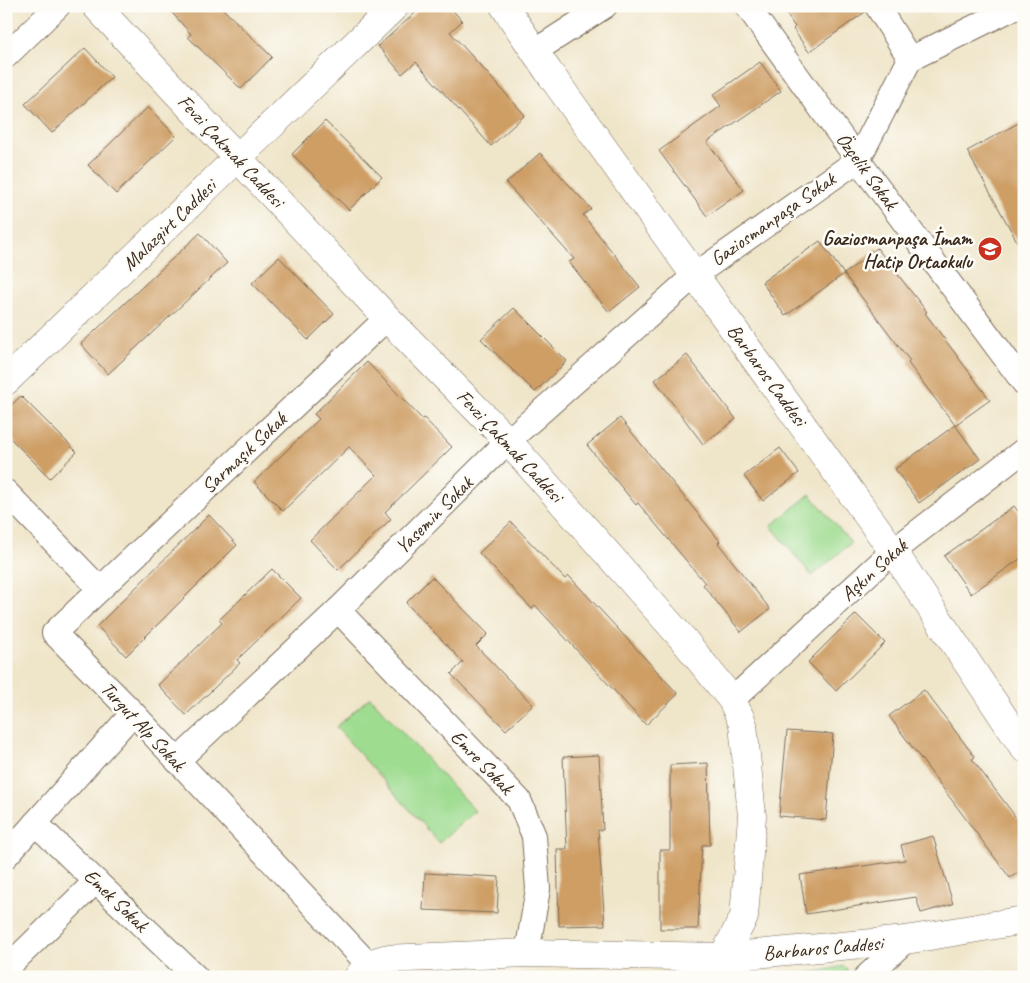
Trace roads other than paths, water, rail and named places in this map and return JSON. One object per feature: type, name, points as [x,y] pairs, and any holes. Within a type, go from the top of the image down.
[{"type":"street","points":[[6,56],[58,6]]},
{"type":"street","name":"Fevzi Çakmak Caddesi","points":[[96,6],[387,318],[508,441],[683,639],[732,700],[743,724],[752,816],[744,917],[715,967]]},
{"type":"street","name":"Malazgirt Caddesi","points":[[6,382],[395,6]]},
{"type":"street","name":"Barbaros Caddesi","points":[[504,6],[892,551],[1024,748]]},
{"type":"street","points":[[535,51],[605,6]]},
{"type":"street","name":"Özçelik Sokak","points":[[747,6],[858,160],[1024,383]]},
{"type":"street","points":[[877,6],[910,59],[1017,6]]},
{"type":"street","name":"Gaziosmanpaşa Sokak","points":[[695,275],[858,160],[910,59]]},
{"type":"street","name":"Yasemin Sokak","points":[[177,761],[338,610],[508,441],[695,275]]},
{"type":"street","name":"Sarmaşık Sokak","points":[[100,589],[387,318]]},
{"type":"street","name":"Aşkın Sokak","points":[[732,700],[892,551],[1024,450]]},
{"type":"street","points":[[6,492],[100,589]]},
{"type":"street","name":"Turgut Alp Sokak","points":[[100,589],[54,633],[133,713],[363,970]]},
{"type":"street","name":"Emre Sokak","points":[[338,610],[519,800],[534,836],[538,890],[527,953]]},
{"type":"street","points":[[6,856],[133,713]]},
{"type":"street","name":"Emek Sokak","points":[[36,823],[196,977]]},
{"type":"street","points":[[6,969],[96,881]]},
{"type":"street","name":"Barbaros Caddesi","points":[[363,970],[384,959],[527,953],[715,967],[906,940],[1024,920]]},
{"type":"street","points":[[866,977],[906,940]]},
{"type":"place","name":"Gaziosmanpaşa İmam Hatip Ortaokulu","points":[[990,249]]}]
